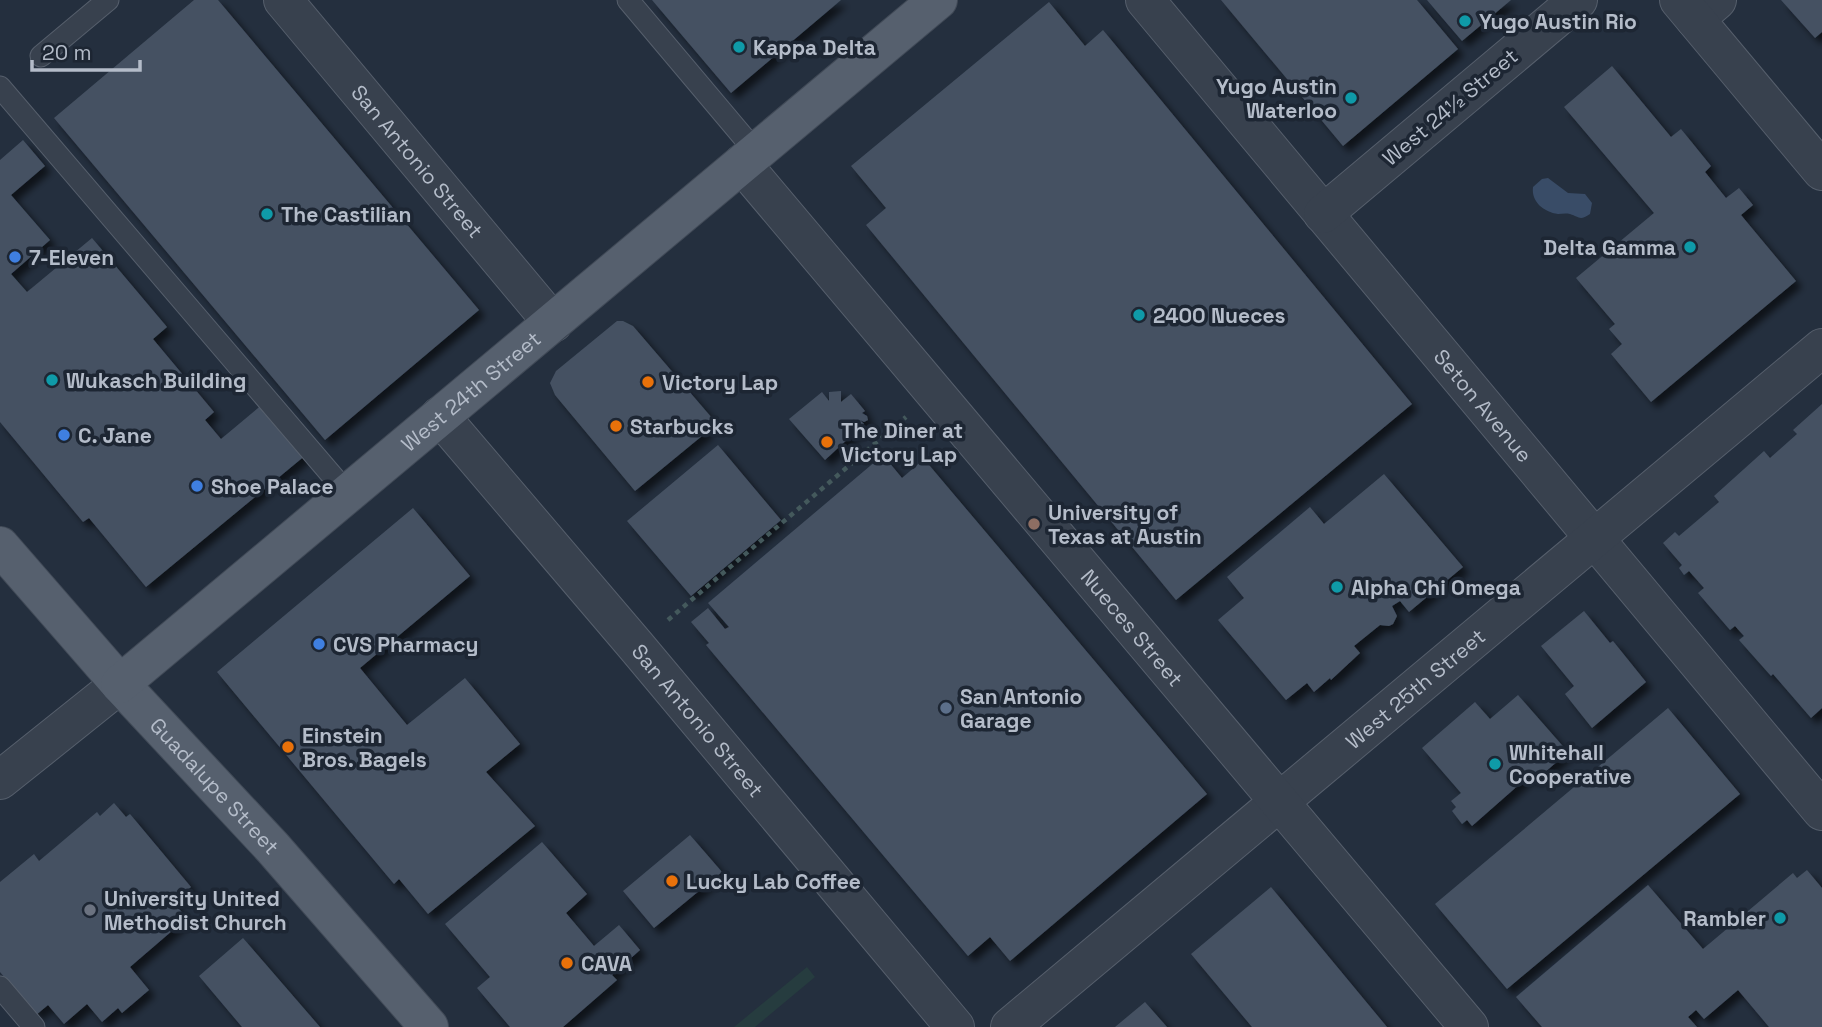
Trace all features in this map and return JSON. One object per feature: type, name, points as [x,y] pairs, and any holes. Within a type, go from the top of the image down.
[{"type":"main road","name":"West 24th Street","points":[[120,684],[938,0]]},
{"type":"main road","name":"Guadalupe Street","points":[[0,546],[120,684],[273,848],[429,1027]]},
{"type":"street","name":"San Antonio Street","points":[[282,0],[553,323]]},
{"type":"street","name":"Seton Avenue","points":[[1145,0],[1822,811]]},
{"type":"street","name":"West 24½ Street","points":[[1323,214],[1578,0]]},
{"type":"street","points":[[1697,6],[1822,171]]},
{"type":"street","name":"Nueces Street","points":[[749,158],[1278,802],[1469,1027]]},
{"type":"street","name":"West 25th Street","points":[[1010,1027],[1822,348]]},
{"type":"street","name":"San Antonio Street","points":[[440,416],[955,1027]]},
{"type":"street","name":"West 24th Street","points":[[0,780],[120,684]]},
{"type":"lane","points":[[41,56],[108,0]]},
{"type":"lane","points":[[628,0],[749,158]]},
{"type":"lane","points":[[0,87],[347,493]]},
{"type":"lane","points":[[0,987],[34,1027]]},
{"type":"path","points":[[668,620],[909,414]]},
{"type":"green space","points":[[807,967],[815,977],[755,1027],[734,1027]]},
{"type":"water","points":[[1548,178],[1568,193],[1585,194],[1592,203],[1590,214],[1580,218],[1543,209],[1536,202],[1533,187],[1542,179]]},
{"type":"building","name":"The Castilian","points":[[194,0],[218,0],[479,310],[325,440],[54,118]]},
{"type":"building","name":"Kappa Delta","points":[[652,0],[841,0],[731,93]]},
{"type":"building","name":"Yugo Austin Waterloo","points":[[1221,0],[1417,0],[1458,49],[1343,146]]},
{"type":"building","name":"Yugo Austin Rio","points":[[1427,0],[1511,0],[1462,41]]},
{"type":"building","points":[[1781,0],[1822,0],[1822,32],[1815,38]]},
{"type":"building","name":"2400 Nueces","points":[[1049,2],[1085,46],[1103,30],[1412,404],[1176,600],[866,225],[886,208],[851,166]]},
{"type":"building","name":"Delta Gamma","points":[[1612,66],[1671,137],[1681,129],[1711,166],[1705,172],[1726,198],[1739,188],[1753,205],[1741,215],[1796,281],[1651,402],[1611,354],[1622,344],[1609,329],[1615,324],[1576,278],[1654,213],[1564,107]]},
{"type":"building","points":[[23,140],[45,166],[11,195],[50,240],[11,274],[27,292],[92,238],[167,327],[153,339],[214,412],[205,420],[221,439],[264,403],[307,454],[146,587],[89,518],[83,522],[0,422],[0,160]]},
{"type":"building","points":[[617,321],[633,326],[712,418],[704,426],[708,431],[635,491],[555,395],[550,383],[556,371]]},
{"type":"building","name":"The Diner at Victory Lap","points":[[841,391],[841,402],[851,394],[865,411],[862,413],[868,420],[860,420],[864,424],[825,460],[789,419],[822,392],[829,401],[829,392]]},
{"type":"building","points":[[1822,404],[1822,708],[1811,718],[1739,640],[1744,636],[1735,626],[1730,630],[1698,593],[1704,588],[1689,571],[1684,575],[1679,568],[1682,565],[1663,543],[1675,532],[1679,536],[1719,502],[1714,496],[1764,451],[1770,458],[1797,434],[1793,430]]},
{"type":"building","points":[[718,445],[781,520],[691,596],[627,521]]},
{"type":"building","name":"San Antonio Garage","points":[[883,455],[902,478],[924,459],[1207,794],[1010,961],[990,937],[968,956],[706,645],[709,643],[691,622],[708,608],[725,629],[729,627],[708,603]]},
{"type":"building","name":"Alpha Chi Omega","points":[[1384,474],[1463,567],[1409,612],[1400,601],[1392,606],[1397,616],[1393,624],[1380,625],[1354,646],[1360,653],[1331,680],[1330,678],[1314,692],[1307,683],[1286,700],[1218,620],[1244,598],[1227,577],[1310,507],[1324,524]]},
{"type":"building","points":[[413,508],[470,576],[360,668],[407,725],[465,678],[520,744],[486,772],[535,826],[428,914],[399,879],[394,884],[217,672]]},
{"type":"building","points":[[1584,611],[1610,643],[1613,641],[1646,682],[1592,728],[1565,694],[1574,686],[1541,646]]},
{"type":"building","name":"Whitehall Cooperative","points":[[1518,695],[1568,752],[1535,781],[1530,775],[1472,826],[1467,820],[1462,824],[1452,811],[1456,807],[1451,801],[1461,793],[1422,748],[1475,702],[1490,719]]},
{"type":"building","points":[[1668,708],[1740,794],[1507,989],[1435,904]]},
{"type":"building","name":"University United Methodist Church","points":[[114,803],[126,817],[130,814],[191,887],[173,902],[187,918],[130,967],[149,990],[122,1013],[118,1008],[102,1022],[87,1004],[64,1024],[48,1005],[36,1015],[0,972],[0,882],[34,854],[39,861],[97,812],[100,816]]},
{"type":"building","points":[[690,835],[722,872],[654,928],[623,891]]},
{"type":"building","points":[[542,842],[587,894],[566,913],[594,946],[619,925],[640,950],[612,975],[617,980],[563,1027],[510,1027],[477,988],[490,977],[445,924]]},
{"type":"building","name":"Rambler","points":[[1807,870],[1822,888],[1822,1027],[1769,1027],[1738,990],[1704,1019],[1696,1010],[1688,1017],[1697,1027],[1542,1027],[1516,997],[1648,885],[1703,949],[1793,873],[1797,878]]},
{"type":"building","points":[[1271,887],[1387,1027],[1252,1027],[1191,954]]},
{"type":"building","points":[[243,938],[320,1027],[242,1027],[199,976]]},
{"type":"building","points":[[1145,1002],[1167,1027],[1115,1027]]},
{"type":"place","name":"Yugo Austin Rio","points":[[1465,21]]},
{"type":"place","name":"Kappa Delta","points":[[739,47]]},
{"type":"place","name":"Yugo Austin Waterloo","points":[[1351,98]]},
{"type":"place","name":"The Castilian","points":[[267,214]]},
{"type":"place","name":"Delta Gamma","points":[[1690,247]]},
{"type":"place","name":"7-Eleven","points":[[15,257]]},
{"type":"place","name":"2400 Nueces","points":[[1139,315]]},
{"type":"place","name":"Wukasch Building","points":[[52,380]]},
{"type":"place","name":"Victory Lap","points":[[648,382]]},
{"type":"place","name":"Starbucks","points":[[616,426]]},
{"type":"place","name":"C. Jane","points":[[64,435]]},
{"type":"place","name":"The Diner at Victory Lap","points":[[827,442]]},
{"type":"place","name":"Shoe Palace","points":[[197,486]]},
{"type":"place","name":"University of Texas at Austin","points":[[1034,524]]},
{"type":"place","name":"Alpha Chi Omega","points":[[1337,587]]},
{"type":"place","name":"CVS Pharmacy","points":[[319,644]]},
{"type":"place","name":"San Antonio Garage","points":[[946,708]]},
{"type":"place","name":"Einstein Bros. Bagels","points":[[288,747]]},
{"type":"place","name":"Whitehall Cooperative","points":[[1495,764]]},
{"type":"place","name":"Lucky Lab Coffee","points":[[672,881]]},
{"type":"place","name":"University United Methodist Church","points":[[90,910]]},
{"type":"place","name":"Rambler","points":[[1780,918]]},
{"type":"place","name":"CAVA","points":[[567,963]]}]
